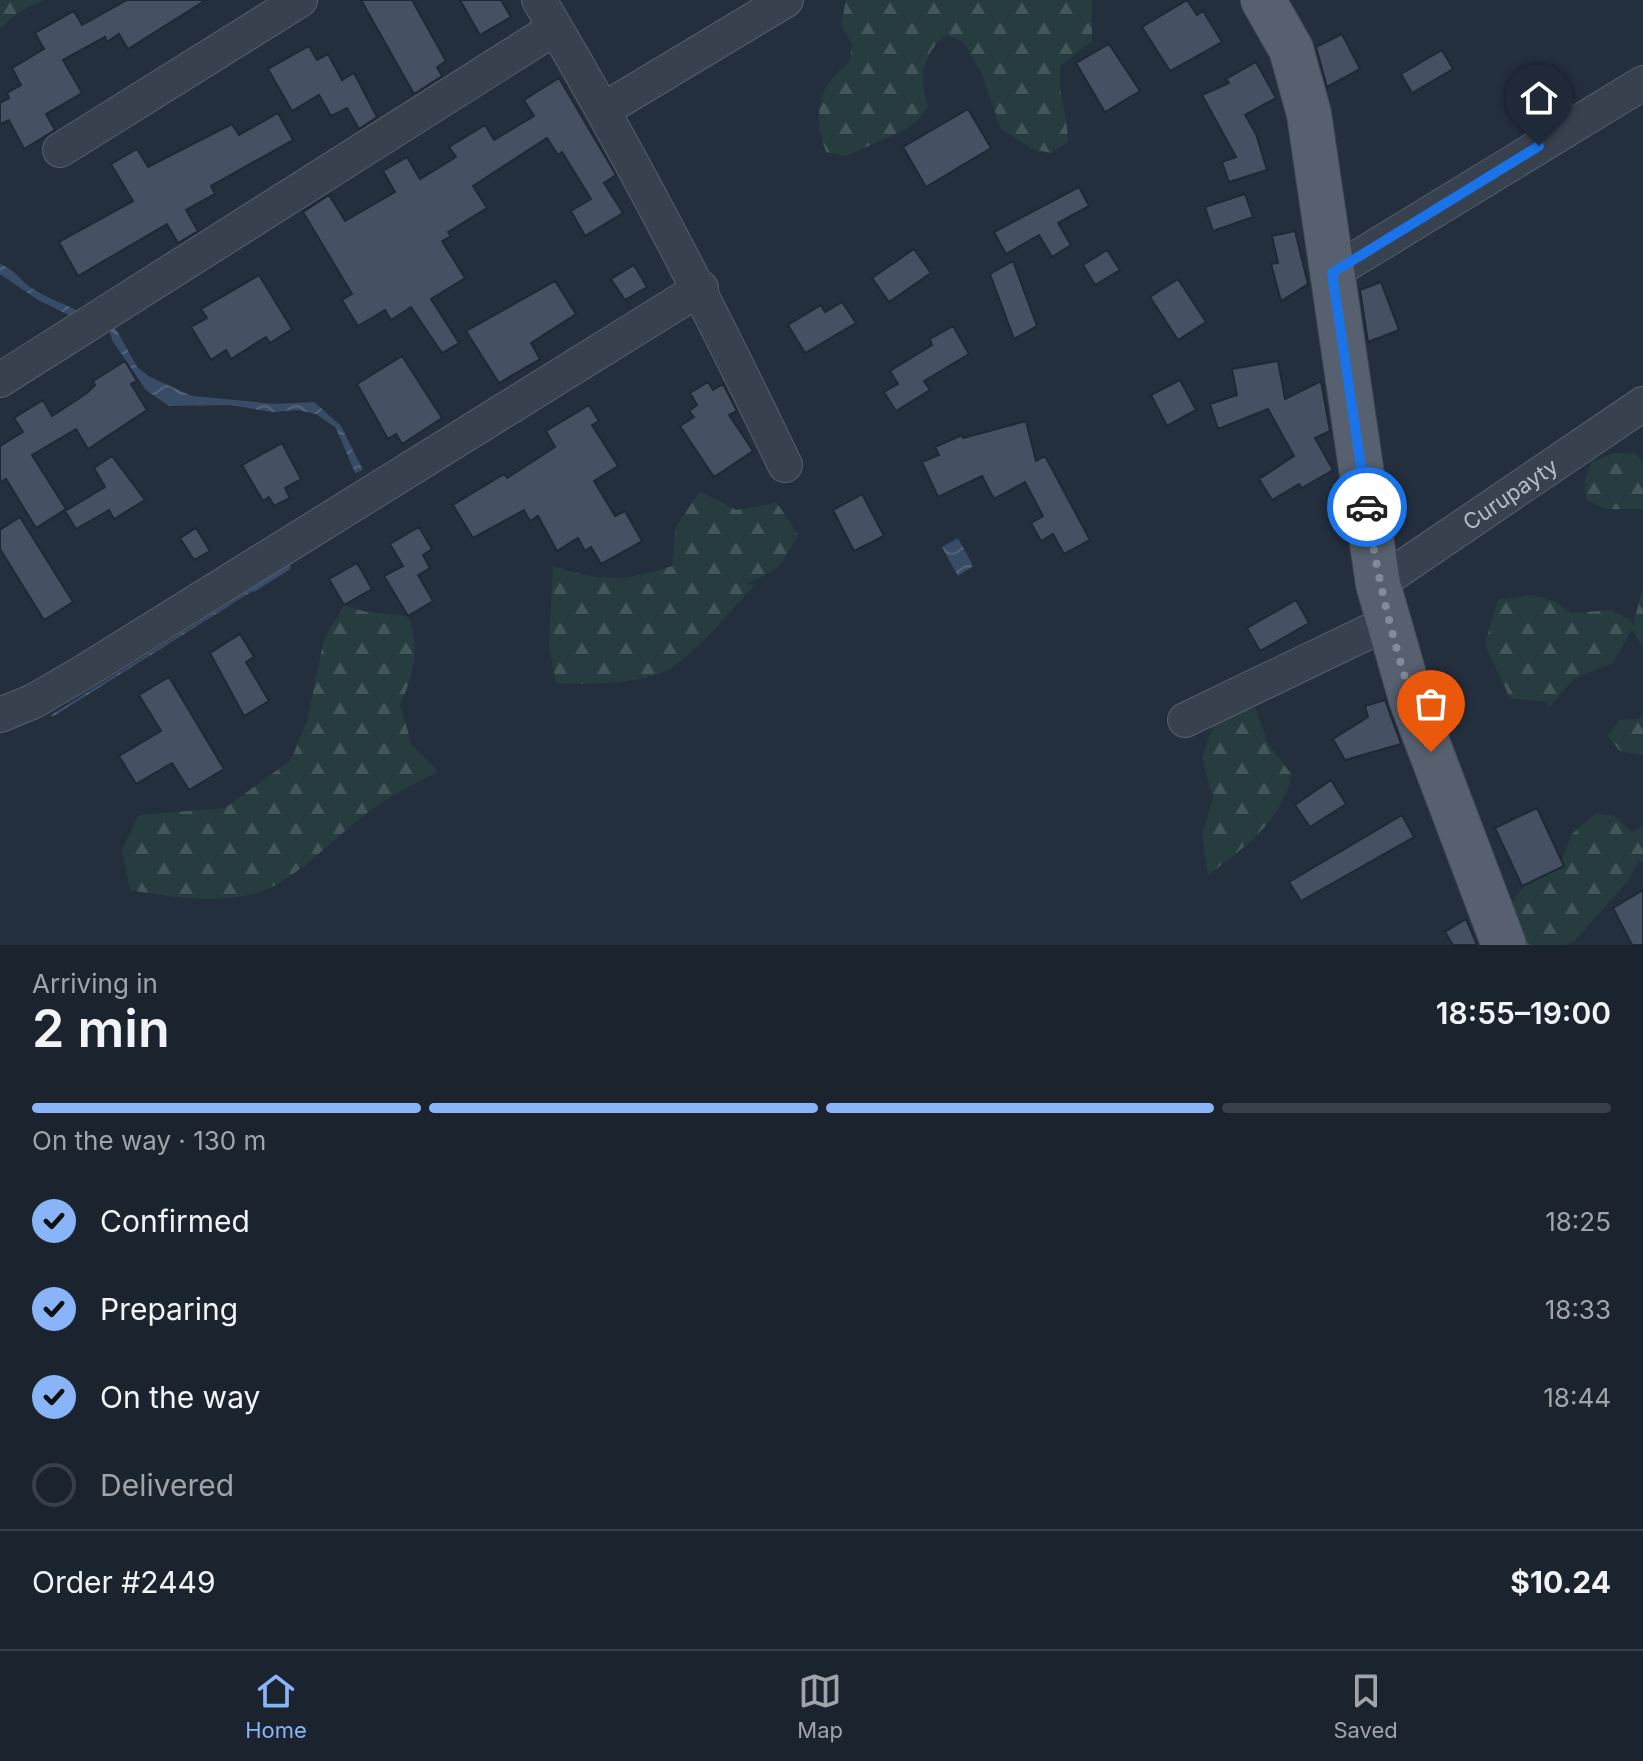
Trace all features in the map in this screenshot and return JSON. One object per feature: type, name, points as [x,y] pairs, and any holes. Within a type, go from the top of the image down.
[{"type":"main road","points":[[1263,0],[1291,49],[1309,114],[1384,603],[1411,699],[1504,945]]},
{"type":"street","points":[[60,150],[300,0]]},
{"type":"street","points":[[605,109],[786,0]]},
{"type":"street","points":[[0,380],[547,14],[605,109],[701,288],[785,465]]},
{"type":"street","points":[[1332,273],[1643,83]]},
{"type":"street","points":[[0,715],[34,701],[82,673],[701,288]]},
{"type":"street","name":"Curupayty","points":[[1185,720],[1384,603],[1643,404]]},
{"type":"green space","points":[[0,0],[43,0],[16,14],[0,29]]},
{"type":"green space","points":[[846,0],[1092,0],[1092,41],[1061,65],[1060,84],[1068,142],[1051,153],[1032,149],[1001,129],[982,74],[963,41],[945,35],[931,51],[924,67],[928,107],[915,123],[846,156],[826,152],[819,115],[824,92],[838,72],[849,63],[852,44],[841,25]]},
{"type":"green space","points":[[1615,453],[1636,454],[1643,463],[1643,509],[1606,509],[1586,500],[1585,481],[1591,462]]},
{"type":"green space","points":[[700,491],[736,510],[777,503],[798,535],[779,567],[747,584],[754,585],[704,640],[671,668],[631,680],[556,683],[549,645],[553,566],[585,575],[612,578],[640,575],[672,566],[676,526]]},
{"type":"green space","points":[[1643,586],[1643,647],[1632,629],[1613,663],[1575,678],[1547,709],[1548,702],[1510,698],[1485,644],[1498,600],[1532,595],[1554,601],[1571,613],[1611,610],[1630,619],[1633,626]]},
{"type":"green space","points":[[344,605],[366,612],[408,616],[414,639],[414,661],[400,705],[412,745],[438,772],[376,806],[304,866],[264,890],[207,899],[130,890],[122,850],[139,815],[225,808],[291,760],[307,721],[324,639]]},
{"type":"green space","points":[[1255,707],[1268,744],[1292,775],[1270,820],[1248,844],[1208,875],[1202,836],[1213,798],[1202,757],[1216,720]]},
{"type":"green space","points":[[1643,713],[1643,755],[1620,751],[1608,736],[1620,720],[1639,719]]},
{"type":"green space","points":[[1595,814],[1615,816],[1632,833],[1643,825],[1643,862],[1638,861],[1629,880],[1574,941],[1566,945],[1521,945],[1508,915],[1517,895],[1528,884],[1560,865],[1572,834]]},
{"type":"water","points":[[0,264],[38,292],[80,312],[73,317],[38,300],[0,274]]},
{"type":"water","points":[[109,329],[116,329],[137,367],[150,377],[192,396],[276,404],[314,402],[341,426],[363,470],[355,473],[336,428],[316,414],[298,410],[272,412],[230,405],[169,406],[146,390],[112,340]]},
{"type":"water","points":[[958,538],[973,566],[958,576],[942,547]]},
{"type":"water","points":[[262,585],[52,717],[51,715]]},
{"type":"building","points":[[127,0],[206,0],[128,49],[119,34],[107,42],[105,37],[63,60],[82,93],[46,114],[55,130],[24,149],[9,120],[0,124],[0,103],[9,98],[7,93],[21,85],[12,68],[44,49],[35,33],[74,11],[82,25]]},
{"type":"building","points":[[361,0],[412,0],[446,61],[437,67],[442,76],[414,94]]},
{"type":"building","points":[[460,0],[501,0],[511,17],[480,35]]},
{"type":"building","points":[[1187,0],[1197,15],[1203,11],[1222,42],[1170,71],[1142,27]]},
{"type":"building","points":[[1342,34],[1360,69],[1327,87],[1316,47]]},
{"type":"building","points":[[1109,44],[1140,91],[1105,112],[1076,63]]},
{"type":"building","points":[[309,46],[317,60],[328,54],[342,80],[354,73],[377,117],[359,129],[347,108],[331,116],[319,95],[292,111],[268,69]]},
{"type":"building","points":[[1442,50],[1453,69],[1412,93],[1401,74]]},
{"type":"building","points":[[1256,62],[1276,98],[1245,115],[1256,134],[1267,170],[1229,182],[1222,162],[1236,157],[1202,95],[1229,83],[1226,79]]},
{"type":"building","points":[[559,78],[616,175],[604,183],[623,213],[585,236],[571,211],[591,199],[562,152],[558,155],[547,138],[473,186],[487,208],[448,232],[451,236],[442,241],[465,278],[431,299],[459,343],[442,353],[411,307],[391,320],[385,310],[358,326],[342,300],[352,294],[303,212],[329,195],[345,221],[395,192],[383,171],[407,157],[420,179],[456,157],[449,147],[485,125],[494,140],[534,116],[524,100]]},
{"type":"building","points":[[968,109],[991,148],[926,187],[903,147]]},
{"type":"building","points":[[278,113],[293,140],[211,186],[215,194],[186,210],[198,231],[178,243],[167,224],[78,276],[59,242],[133,201],[111,164],[137,149],[148,167],[232,124],[239,135]]},
{"type":"building","points":[[1079,187],[1089,206],[1058,223],[1071,245],[1052,257],[1039,235],[1006,254],[994,232]]},
{"type":"building","points":[[1245,194],[1253,217],[1213,231],[1205,207]]},
{"type":"building","points":[[1295,231],[1308,284],[1281,301],[1271,264],[1278,263],[1272,236]]},
{"type":"building","points":[[914,249],[931,273],[889,302],[872,278]]},
{"type":"building","points":[[1107,250],[1120,270],[1095,285],[1083,265]]},
{"type":"building","points":[[1013,261],[1037,326],[1014,339],[990,274]]},
{"type":"building","points":[[634,265],[647,287],[625,300],[611,279]]},
{"type":"building","points":[[259,275],[292,329],[270,343],[266,337],[231,359],[226,350],[211,360],[191,327],[207,318],[201,309]]},
{"type":"building","points":[[1178,279],[1206,322],[1178,340],[1150,297]]},
{"type":"building","points":[[555,281],[576,314],[531,343],[540,359],[499,383],[466,331]]},
{"type":"building","points":[[1381,282],[1399,330],[1368,342],[1360,290]]},
{"type":"building","points":[[842,302],[856,323],[805,353],[788,325],[821,305],[825,312]]},
{"type":"building","points":[[953,326],[969,354],[924,381],[930,390],[896,411],[884,392],[898,384],[890,371],[932,345],[930,339]]},
{"type":"building","points":[[402,356],[442,418],[402,444],[396,434],[388,439],[357,384]]},
{"type":"building","points":[[125,361],[137,381],[131,384],[147,410],[88,449],[76,429],[32,455],[66,509],[36,528],[6,479],[0,483],[0,446],[23,432],[14,418],[43,400],[52,416],[87,393],[95,385],[93,381]]},
{"type":"building","points":[[1278,361],[1285,399],[1321,381],[1330,431],[1315,438],[1333,470],[1302,488],[1299,484],[1272,500],[1259,479],[1294,456],[1268,409],[1218,429],[1210,404],[1237,395],[1232,369]]},
{"type":"building","points":[[1180,380],[1196,410],[1167,426],[1151,395]]},
{"type":"building","points":[[708,382],[713,390],[723,384],[737,411],[729,415],[753,451],[714,477],[680,426],[694,417],[689,411],[697,405],[690,393]]},
{"type":"building","points":[[589,405],[599,421],[592,425],[618,466],[594,481],[615,516],[625,511],[642,541],[601,564],[591,547],[585,551],[578,538],[557,551],[538,516],[530,521],[524,510],[473,538],[453,505],[504,474],[507,478],[555,447],[546,431]]},
{"type":"building","points":[[1026,421],[1036,461],[1045,456],[1090,540],[1064,554],[1053,534],[1041,541],[1031,523],[1043,516],[1025,482],[994,499],[982,476],[938,497],[922,462],[939,455],[935,447],[962,435],[963,438]]},
{"type":"building","points":[[282,443],[301,479],[285,488],[290,498],[274,506],[269,497],[263,501],[242,465]]},
{"type":"building","points":[[112,456],[145,500],[114,519],[109,510],[76,529],[65,511],[105,487],[94,468]]},
{"type":"building","points":[[862,494],[884,536],[854,551],[833,510]]},
{"type":"building","points":[[20,517],[73,602],[44,620],[0,549],[0,530]]},
{"type":"building","points":[[419,527],[432,549],[423,555],[430,568],[418,575],[433,601],[408,616],[384,576],[403,566],[390,544]]},
{"type":"building","points":[[196,528],[210,551],[194,560],[180,538]]},
{"type":"building","points":[[357,563],[372,589],[344,605],[329,579]]},
{"type":"building","points":[[1296,600],[1309,623],[1260,651],[1247,628]]},
{"type":"building","points":[[240,634],[254,657],[246,662],[269,701],[244,716],[210,653]]},
{"type":"building","points":[[169,677],[224,769],[189,790],[172,763],[136,784],[119,756],[161,731],[139,695]]},
{"type":"building","points":[[1385,700],[1401,744],[1345,760],[1333,739],[1368,717],[1365,706]]},
{"type":"building","points":[[1331,780],[1346,804],[1310,827],[1295,805]]},
{"type":"building","points":[[1537,808],[1564,866],[1522,886],[1495,828]]},
{"type":"building","points":[[1402,815],[1414,837],[1301,901],[1289,882]]},
{"type":"building","points":[[1643,890],[1643,945],[1632,945],[1613,908]]},
{"type":"building","points":[[1466,919],[1477,945],[1453,945],[1445,932]]},
{"type":"waterway","points":[[254,588],[287,567]]},
{"type":"way so far","points":[[1367,507],[1378,584],[1411,699],[1431,752]]},
{"type":"route","points":[[1367,507],[1332,273],[1539,146]]}]
